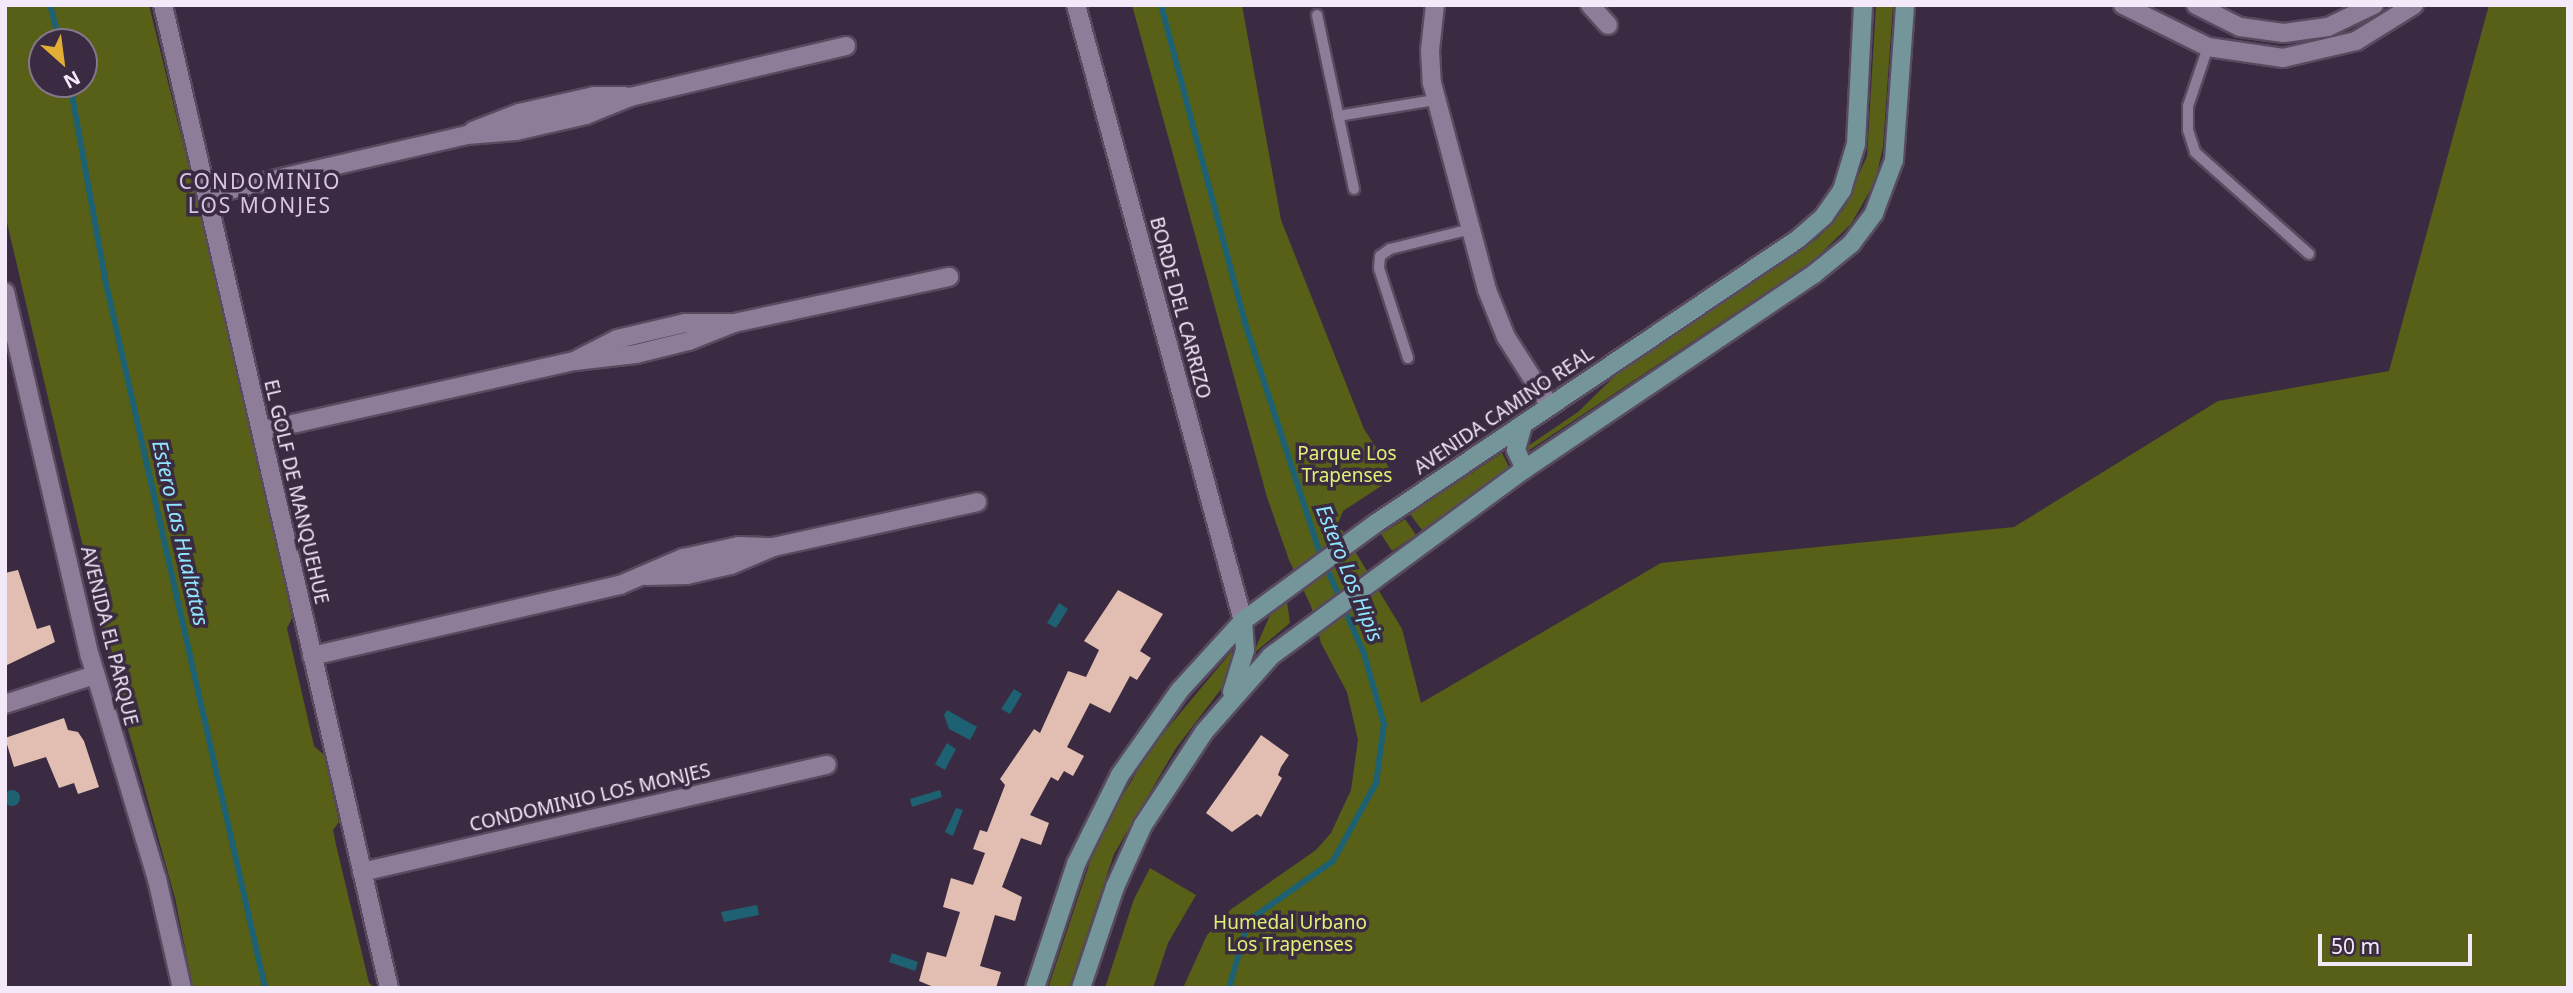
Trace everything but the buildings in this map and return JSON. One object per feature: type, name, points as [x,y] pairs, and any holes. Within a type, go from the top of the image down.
[{"type":"main road","name":"AVENIDA CAMINO REAL","points":[[1035,988],[1076,864],[1120,775],[1180,690],[1243,621],[1375,524],[1797,239],[1824,216],[1842,190],[1856,145],[1863,5]]},
{"type":"main road","points":[[1082,988],[1115,887],[1143,825],[1182,762],[1248,678],[1302,631],[1525,468],[1814,274],[1857,237],[1882,195],[1894,160],[1905,5]]},
{"type":"main road","points":[[1523,425],[1516,450],[1525,468]]},
{"type":"main road","points":[[1228,702],[1245,650],[1243,621]]},
{"type":"street","name":"EL GOLF DE MANQUEHUE","points":[[163,5],[389,988]]},
{"type":"street","name":"BORDE DEL CARRIZO","points":[[1076,5],[1243,621]]},
{"type":"street","points":[[1435,5],[1430,50],[1435,100],[1471,229],[1499,321],[1550,406]]},
{"type":"street","points":[[1590,5],[1608,25]]},
{"type":"street","points":[[2123,5],[2208,47],[2258,57],[2308,55],[2356,41],[2414,5]]},
{"type":"street","points":[[2196,5],[2240,27],[2284,33],[2328,27],[2374,5]]},
{"type":"street","points":[[207,195],[467,135],[519,113],[594,96],[630,97],[846,46]]},
{"type":"street","points":[[261,431],[575,361],[636,354],[689,341],[734,323],[949,277]]},
{"type":"street","name":"AVENIDA EL PARQUE","points":[[5,292],[95,675],[157,879],[182,988]]},
{"type":"street","points":[[312,656],[646,576],[683,558],[739,546],[773,547],[977,502]]},
{"type":"street","points":[[5,704],[95,675]]},
{"type":"street","name":"CONDOMINIO LOS MONJES","points":[[362,872],[827,765]]},
{"type":"lane","points":[[1317,15],[1354,189]]},
{"type":"lane","points":[[2208,47],[2188,106],[2188,130],[2195,152],[2309,254]]},
{"type":"lane","points":[[1338,116],[1435,100]]},
{"type":"lane","points":[[1408,358],[1379,268],[1380,256],[1390,249],[1471,229]]},
{"type":"green space","points":[[5,5],[149,5],[244,391],[292,618],[287,628],[314,746],[324,755],[339,822],[333,830],[337,849],[369,983],[375,988],[193,988],[175,898],[113,675],[5,214]]},
{"type":"green space","points":[[1132,5],[1242,5],[1281,220],[1364,429],[1395,477],[1343,511],[1338,523],[1402,629],[1421,703],[1661,563],[2014,527],[2218,401],[2389,371],[2489,5],[2568,5],[2568,988],[1183,988],[1207,935],[1230,910],[1316,850],[1331,833],[1351,790],[1358,740],[1347,692],[1321,643],[1311,606],[1289,560],[1267,497]]},
{"type":"green space","points":[[1876,5],[1893,5],[1883,147],[1875,182],[1851,224],[1812,262],[1525,453],[1525,448],[1578,412],[1618,373],[1818,238],[1843,210],[1867,156]]},
{"type":"green space","points":[[1502,453],[1510,469],[1422,530],[1410,514]]},
{"type":"green space","points":[[1405,519],[1416,535],[1392,551],[1381,534]]},
{"type":"green space","points":[[1287,602],[1290,623],[1253,654],[1270,615]]},
{"type":"green space","points":[[1232,651],[1235,663],[1228,680],[1176,748],[1114,854],[1069,988],[1048,988],[1091,859],[1117,805],[1151,748]]},
{"type":"green space","points":[[1150,868],[1196,895],[1168,943],[1153,988],[1105,988],[1134,899]]},
{"type":"water","points":[[1059,603],[1068,609],[1056,628],[1047,623]]},
{"type":"water","points":[[1014,689],[1022,694],[1010,714],[1001,709]]},
{"type":"water","points":[[947,710],[977,727],[970,740],[949,729],[944,715]]},
{"type":"water","points":[[947,743],[956,749],[945,770],[935,764]]},
{"type":"water","points":[[12,790],[18,792],[18,804],[12,806],[6,804],[4,798],[6,792]]},
{"type":"water","points":[[940,790],[942,797],[912,807],[910,799]]},
{"type":"water","points":[[956,808],[963,810],[953,836],[945,832]]},
{"type":"water","points":[[757,905],[759,915],[724,922],[721,912]]},
{"type":"water","points":[[892,953],[918,962],[915,971],[889,962]]},
{"type":"waterway","name":"Estero Las Hualtatas","points":[[50,5],[56,28]]},
{"type":"waterway","name":"Estero Los Hipis","points":[[1161,5],[1245,323],[1318,548],[1364,654],[1384,724],[1376,783],[1333,861],[1248,921],[1229,988]]},
{"type":"waterway","name":"Estero Las Hualtatas","points":[[73,98],[105,279],[265,988]]},
{"type":"district","name":"CONDOMINIO LOS MONJES","points":[[260,193]]},
{"type":"park label","name":"Parque Los Trapenses","points":[[1347,465]]},
{"type":"park label","name":"Humedal Urbano Los Trapenses","points":[[1290,934]]}]
